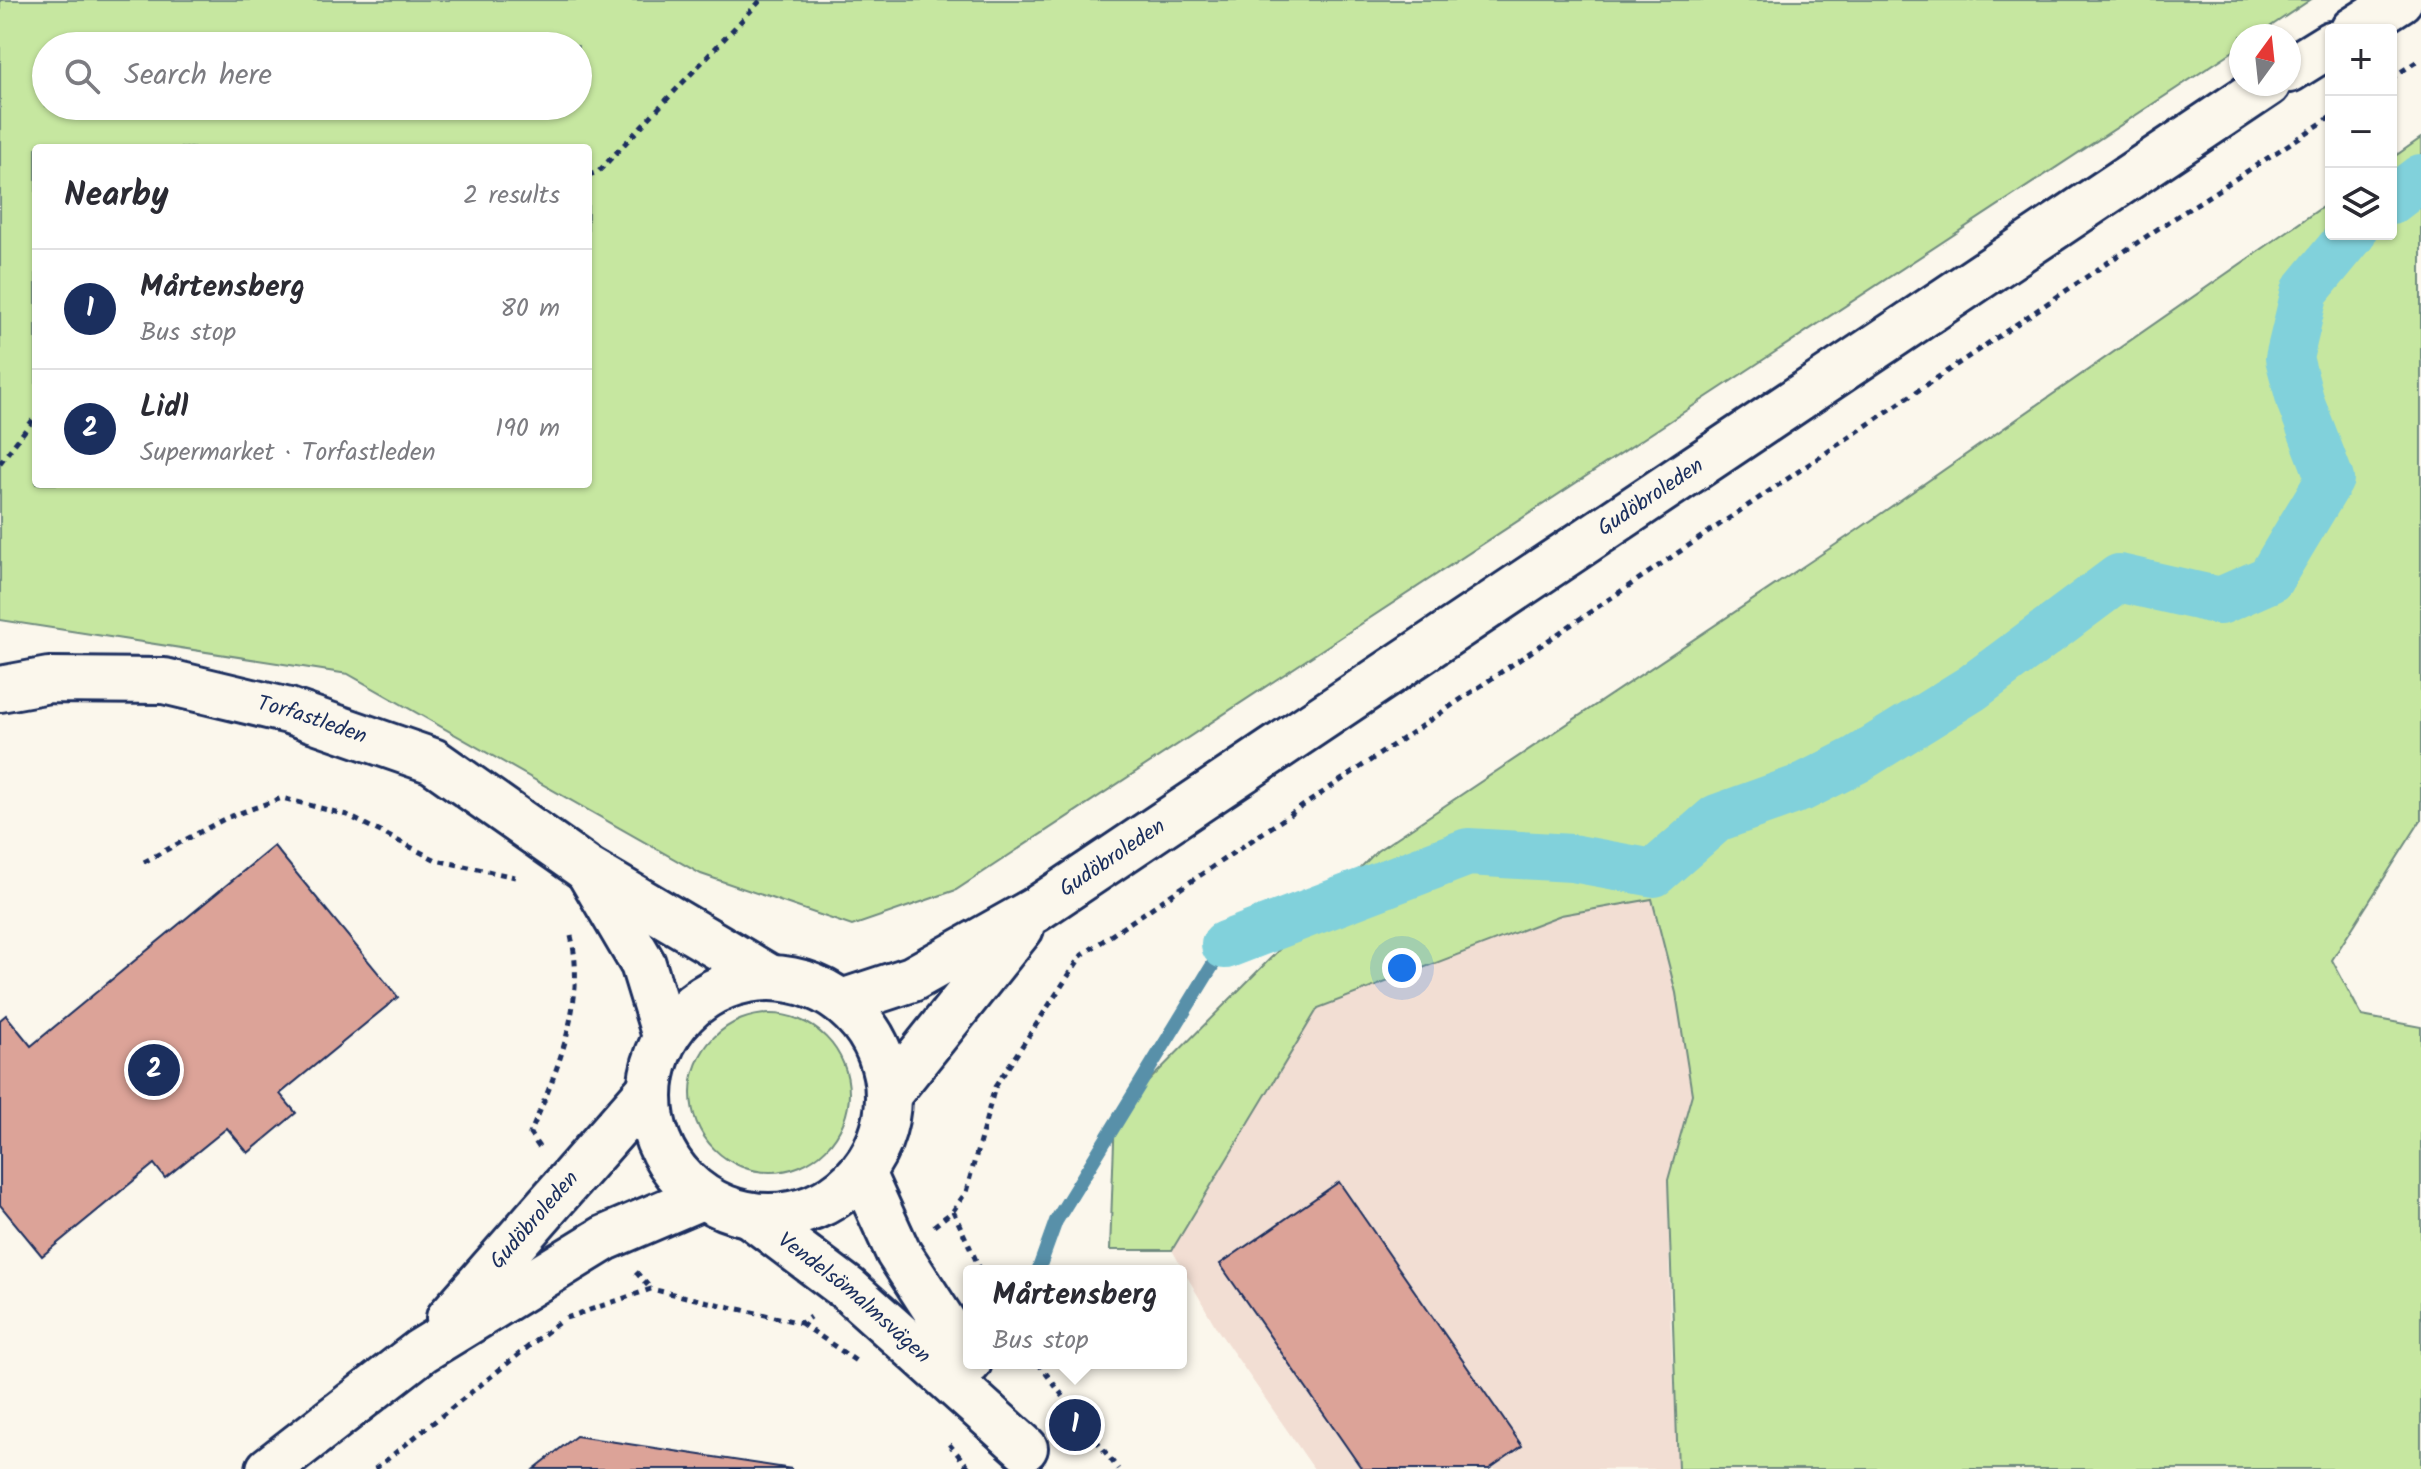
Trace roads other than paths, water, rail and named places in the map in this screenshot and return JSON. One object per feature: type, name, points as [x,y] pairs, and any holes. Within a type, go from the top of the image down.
[{"type":"main road","points":[[2362,24],[2400,0]]},
{"type":"main road","points":[[2301,63],[2325,48]]},
{"type":"main road","name":"Gudöbroleden","points":[[842,1002],[912,979],[1035,910],[2250,96]]},
{"type":"main road","name":"Torfastleden","points":[[0,689],[49,680],[164,681],[289,711],[433,761],[588,870],[769,977]]},
{"type":"main road","name":"Torfastleden","points":[[588,870],[643,964],[665,1036]]},
{"type":"main road","name":"Gudöbroleden","points":[[888,1095],[1035,910]]},
{"type":"main road","points":[[769,977],[823,990],[842,1002],[868,1025],[880,1054],[888,1095],[882,1136],[862,1173],[836,1196],[797,1214],[751,1216],[701,1197],[670,1167],[664,1156],[654,1134],[648,1091],[665,1036],[679,1016],[730,983],[769,977]]},
{"type":"main road","name":"Gudöbroleden","points":[[421,1351],[648,1091]]},
{"type":"main road","name":"Vendelsömalmsvägen","points":[[862,1173],[898,1252],[963,1353]]},
{"type":"main road","name":"Gudöbroleden","points":[[269,1469],[421,1351],[605,1238],[701,1197]]},
{"type":"main road","name":"Vendelsömalmsvägen","points":[[751,1216],[848,1289],[1033,1458]]},
{"type":"main road","name":"Vendelsömalmsvägen","points":[[974,1369],[1033,1458]]},
{"type":"waterway","points":[[2397,196],[2421,178]]},
{"type":"waterway","points":[[1225,945],[1468,852],[1572,858],[1654,873],[1717,818],[1801,788],[1856,760],[1972,688],[2119,578],[2220,601],[2270,579],[2330,479],[2301,403],[2289,358],[2305,291],[2347,240]]},
{"type":"waterway","points":[[1040,1265],[1056,1221],[1225,945]]},
{"type":"place","name":"Lidl","points":[[154,1070]]},
{"type":"place","name":"Mårtensberg","points":[[1075,1425]]}]
